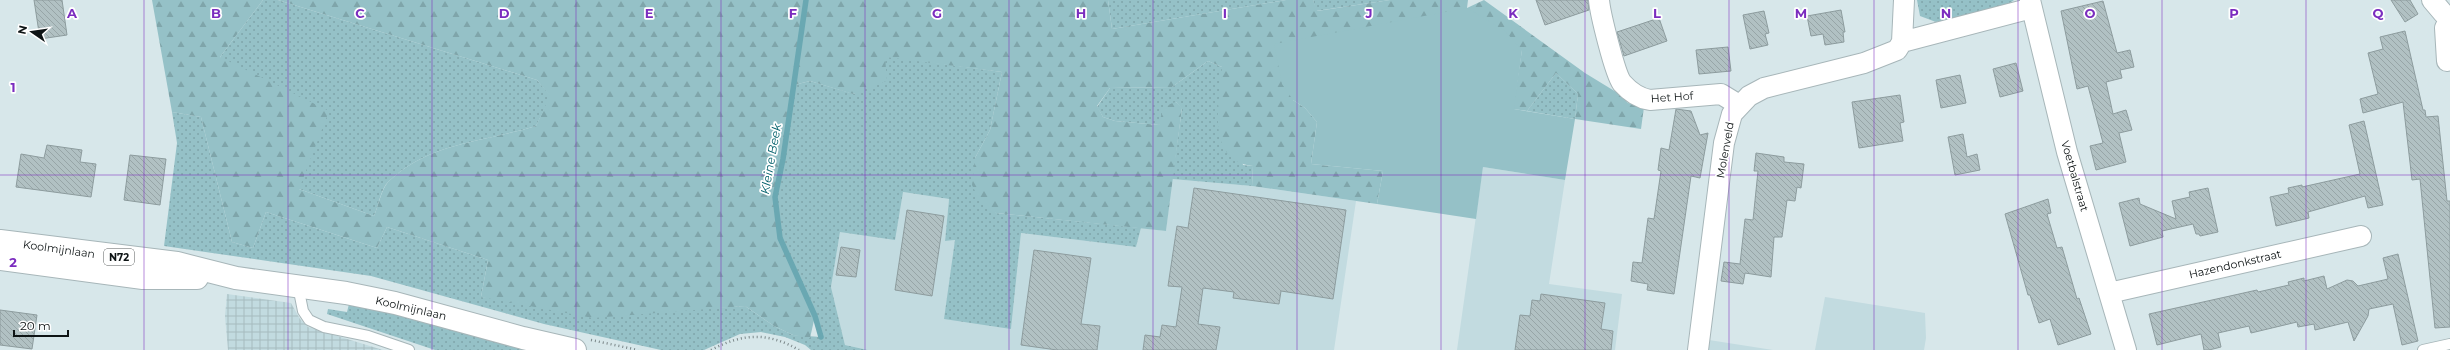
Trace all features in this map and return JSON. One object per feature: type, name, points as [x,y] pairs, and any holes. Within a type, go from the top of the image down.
[{"type":"main road","name":"Koolmijnlaan","points":[[0,241],[177,263],[236,278],[298,286],[395,303],[523,338],[575,350]]},
{"type":"main road","name":"Koolmijnlaan","points":[[0,259],[143,278],[236,278]]},
{"type":"main road","name":"Koolmijnlaan","points":[[523,338],[549,350]]},
{"type":"street","name":"Het Hof","points":[[1599,0],[1621,82],[1632,93],[1640,99],[1650,100],[1721,94],[1739,105]]},
{"type":"street","points":[[1902,42],[1904,0]]},
{"type":"street","points":[[2432,0],[2443,13],[2450,18],[2445,28],[2447,61]]},
{"type":"street","name":"Molenveld","points":[[1698,350],[1724,143],[1728,124],[1739,105],[1749,96],[1764,88],[1890,54],[1897,50],[1902,42],[2032,4]]},
{"type":"street","name":"Voetbalstraat","points":[[2032,4],[2067,152],[2126,350]]},
{"type":"street","name":"Hazendonkstraat","points":[[2109,293],[2361,236]]},
{"type":"lane","points":[[298,286],[303,311],[309,320],[324,327],[368,336],[408,350]]},
{"type":"lane","points":[[2423,350],[2450,344]]},
{"type":"path","points":[[711,350],[732,340],[752,336],[779,339],[799,350]]},
{"type":"shaded area","points":[[1483,167],[1565,180],[1549,284],[1622,294],[1615,350],[1457,350]]},
{"type":"shaded area","points":[[1172,179],[1252,186],[1356,201],[1334,350],[868,350],[845,345],[831,287],[840,231],[903,192],[949,199],[945,241],[955,240],[1011,329],[1021,233],[1136,247],[1141,228],[1166,231]]},
{"type":"shaded area","points":[[227,294],[291,303],[300,319],[308,327],[383,350],[228,350],[225,316]]},
{"type":"shaded area","points":[[1825,297],[1925,313],[1926,338],[1924,350],[1815,350]]},
{"type":"shaded area","points":[[1709,340],[1773,350],[1709,350]]},
{"type":"green space","points":[[152,0],[263,0],[220,57],[329,111],[299,189],[374,216],[386,185],[404,169],[439,151],[536,126],[550,96],[537,80],[278,0],[1108,0],[1112,29],[1286,0],[1313,0],[1317,11],[1390,0],[1468,0],[1467,8],[1484,0],[1585,73],[1621,95],[1628,103],[1644,107],[1641,129],[1575,119],[1578,94],[1556,73],[1527,111],[1513,109],[1522,50],[1293,100],[1305,108],[1317,122],[1311,164],[1383,171],[1377,204],[1252,186],[1253,166],[1238,161],[1227,153],[1221,141],[1218,127],[1218,112],[1222,67],[1208,61],[1172,87],[1110,88],[1097,106],[1103,117],[1115,121],[1159,125],[1163,110],[1168,105],[1176,102],[1182,108],[1166,231],[996,213],[981,203],[972,185],[975,158],[990,130],[1002,72],[885,57],[887,81],[853,94],[810,81],[794,85],[783,159],[775,197],[780,238],[815,316],[810,338],[793,335],[774,326],[745,306],[593,318],[481,297],[488,260],[387,227],[377,248],[266,212],[253,248],[232,242],[201,117],[172,112]]},
{"type":"green space","points":[[263,0],[278,0],[537,80],[551,96],[536,126],[439,151],[404,169],[386,185],[374,216],[299,189],[220,57]]},
{"type":"green space","points":[[1108,0],[1286,0],[1112,29]]},
{"type":"green space","points":[[1313,0],[1390,0],[1316,11]]},
{"type":"green space","points":[[1917,0],[2014,0],[2003,8],[1936,22],[1920,16]]},
{"type":"green space","points":[[1467,8],[1505,31],[1522,50],[1514,109],[1575,119],[1565,180],[1483,167],[1476,219],[1377,204],[1383,171],[1311,164],[1317,122],[1305,108],[1293,100],[1282,84],[1274,44]]},
{"type":"green space","points":[[885,56],[1002,72],[990,130],[975,158],[996,213],[1141,228],[1136,247],[1021,233],[1011,329],[944,319],[955,240],[945,241],[949,199],[903,192],[895,240],[840,232],[831,287],[845,345],[868,350],[811,350],[805,345],[785,337],[761,332],[740,334],[704,350],[661,350],[544,324],[371,276],[164,246],[177,143],[172,112],[201,117],[232,242],[253,248],[266,212],[377,248],[387,227],[488,260],[481,297],[693,309],[745,306],[774,326],[793,335],[821,337],[815,316],[780,238],[775,197],[783,159],[794,85],[810,81],[854,94]]},
{"type":"green space","points":[[1208,61],[1222,67],[1243,165],[1253,166],[1252,186],[1172,179],[1182,109],[1176,102],[1159,125],[1115,121],[1103,117],[1097,107],[1110,88],[1172,87]]},
{"type":"green space","points":[[1556,73],[1578,94],[1575,119],[1527,111]]},
{"type":"green space","points":[[349,304],[387,312],[524,350],[435,350],[327,314],[328,309],[347,312]]},
{"type":"building","points":[[34,0],[62,0],[67,35],[40,39]]},
{"type":"building","points":[[1536,0],[1588,0],[1589,10],[1545,25]]},
{"type":"building","points":[[2391,0],[2410,0],[2418,14],[2405,22]]},
{"type":"building","points":[[2103,1],[2117,53],[2130,50],[2134,67],[2120,70],[2122,78],[2106,82],[2113,114],[2126,110],[2132,130],[2119,133],[2126,162],[2096,170],[2090,146],[2103,143],[2088,86],[2077,89],[2061,11]]},
{"type":"building","points":[[1841,10],[1845,32],[1843,32],[1844,42],[1825,45],[1823,34],[1811,36],[1807,16]]},
{"type":"building","points":[[1764,11],[1769,33],[1765,34],[1768,45],[1750,49],[1743,15]]},
{"type":"building","points":[[1659,18],[1667,41],[1624,56],[1617,32]]},
{"type":"building","points":[[2405,31],[2423,110],[2425,110],[2426,117],[2438,116],[2447,201],[2450,201],[2450,327],[2435,328],[2420,179],[2412,180],[2403,102],[2363,113],[2360,99],[2378,94],[2368,53],[2383,49],[2380,37]]},
{"type":"building","points":[[1728,47],[1731,71],[1699,74],[1696,50]]},
{"type":"building","points":[[2016,63],[2023,91],[2000,97],[1993,69]]},
{"type":"building","points":[[1960,75],[1966,103],[1941,108],[1936,80]]},
{"type":"building","points":[[1900,95],[1904,122],[1900,123],[1903,141],[1859,148],[1852,102]]},
{"type":"building","points":[[1676,109],[1691,111],[1700,135],[1708,133],[1700,178],[1691,176],[1674,294],[1647,290],[1648,284],[1631,281],[1633,262],[1642,263],[1648,218],[1654,219],[1661,171],[1658,170],[1661,148],[1669,150]]},
{"type":"building","points":[[2364,121],[2383,205],[2368,208],[2365,196],[2308,212],[2309,218],[2276,226],[2270,197],[2289,193],[2288,188],[2302,185],[2302,187],[2360,174],[2349,125]]},
{"type":"building","points":[[1963,134],[1967,157],[1977,154],[1980,170],[1955,175],[1948,137]]},
{"type":"building","points":[[47,145],[82,150],[80,162],[96,164],[91,197],[16,187],[21,154],[44,158]]},
{"type":"building","points":[[1756,153],[1784,157],[1784,162],[1804,164],[1801,188],[1797,187],[1795,201],[1787,200],[1782,237],[1774,237],[1771,277],[1745,273],[1743,284],[1721,281],[1724,262],[1740,264],[1745,219],[1753,220],[1758,171],[1754,171]]},
{"type":"building","points":[[130,155],[166,159],[160,205],[124,200]]},
{"type":"building","points":[[1194,188],[1346,210],[1333,299],[1281,291],[1279,304],[1233,298],[1234,292],[1203,288],[1198,324],[1220,327],[1216,350],[1143,350],[1145,335],[1160,337],[1162,325],[1176,327],[1182,287],[1168,286],[1177,226],[1188,228]]},
{"type":"building","points":[[2208,188],[2218,232],[2200,236],[2199,234],[2196,234],[2193,224],[2162,231],[2163,237],[2130,246],[2119,203],[2139,198],[2140,204],[2176,219],[2172,201],[2190,197],[2189,192]]},
{"type":"building","points":[[2048,199],[2051,213],[2047,214],[2057,248],[2062,247],[2077,299],[2079,298],[2091,334],[2058,345],[2050,319],[2039,323],[2030,295],[2028,295],[2005,214]]},
{"type":"building","points":[[907,210],[944,216],[932,296],[895,290]]},
{"type":"building","points":[[841,247],[860,250],[856,277],[836,275]]},
{"type":"building","points":[[1034,250],[1091,258],[1081,324],[1100,326],[1097,350],[1057,350],[1021,345]]},
{"type":"building","points":[[2398,254],[2418,341],[2402,345],[2393,304],[2369,309],[2368,316],[2354,341],[2348,322],[2315,330],[2314,324],[2298,327],[2297,322],[2251,333],[2249,326],[2218,333],[2221,347],[2209,350],[2204,350],[2201,334],[2157,345],[2149,314],[2257,290],[2258,292],[2289,285],[2288,282],[2304,278],[2304,281],[2324,276],[2327,289],[2347,280],[2353,281],[2358,286],[2388,279],[2383,258]]},
{"type":"building","points":[[1541,294],[1605,303],[1601,329],[1613,331],[1611,350],[1515,350],[1520,315],[1530,316],[1532,300],[1540,301]]},
{"type":"building","points":[[0,310],[37,315],[32,349],[0,345]]},
{"type":"waterway","name":"Kleine Beek","points":[[806,0],[783,159],[775,197],[780,238],[815,316],[821,337]]}]
